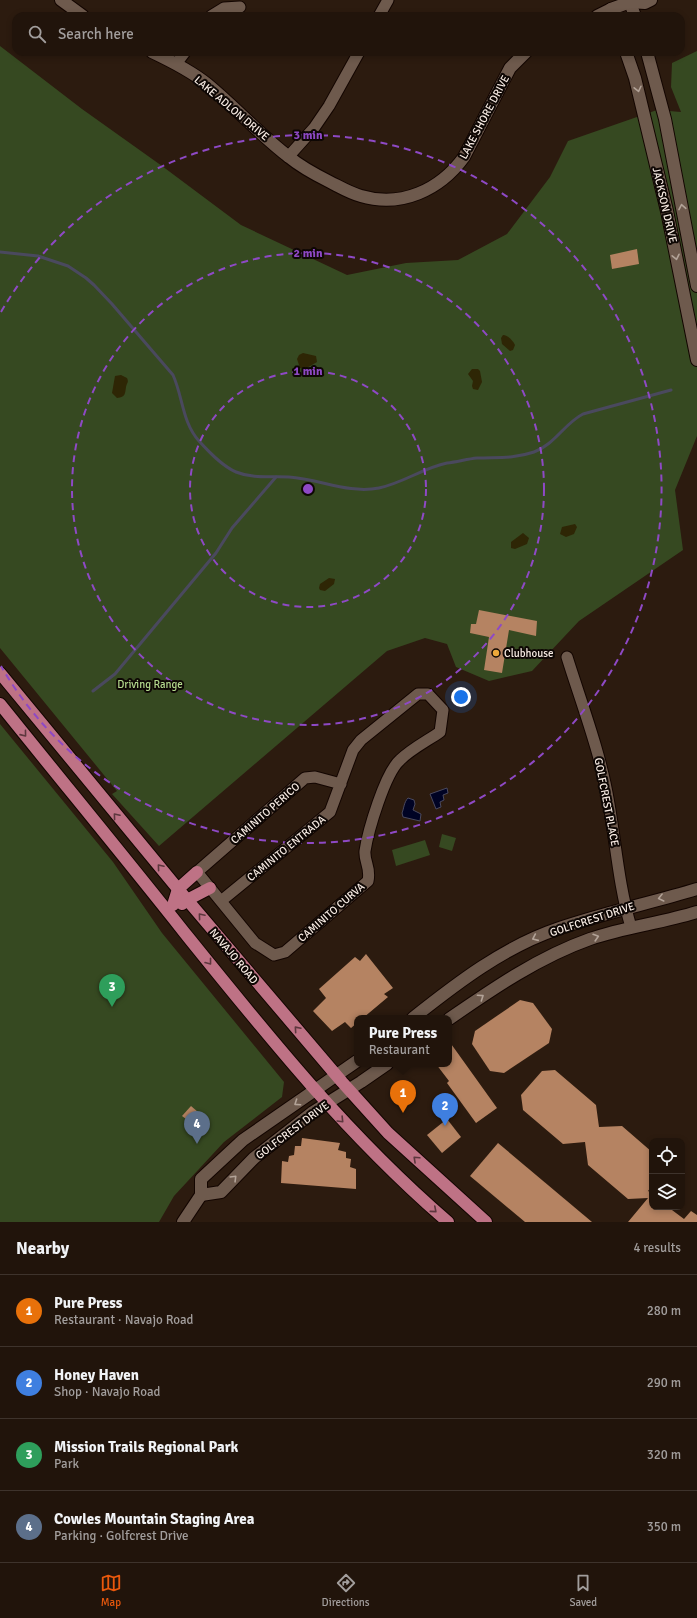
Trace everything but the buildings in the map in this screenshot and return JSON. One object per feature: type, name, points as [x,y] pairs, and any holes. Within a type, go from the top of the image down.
[{"type":"main road","points":[[61,0],[78,12]]},
{"type":"main road","points":[[610,8],[630,1],[645,3],[651,0]]},
{"type":"main road","points":[[630,1],[634,12]]},
{"type":"main road","name":"LAKE ADLON DRIVE","points":[[160,56],[176,64],[206,84],[288,157]]},
{"type":"main road","name":"LAKE SHORE DRIVE","points":[[288,157],[310,172],[361,196],[385,200],[397,199],[420,193],[440,182],[457,167],[464,157],[510,68],[522,56]]},
{"type":"main road","name":"JACKSON DRIVE","points":[[627,56],[635,78],[667,211],[697,360]]},
{"type":"main road","name":"JACKSON DRIVE","points":[[648,56],[665,119],[697,286]]},
{"type":"main road","name":"NAVAJO ROAD","points":[[0,673],[187,900],[349,1090],[388,1133],[486,1222]]},
{"type":"main road","name":"NAVAJO ROAD","points":[[0,704],[256,1022],[326,1104],[366,1145],[448,1222]]},
{"type":"main road","points":[[92,817],[123,843],[173,905],[184,932]]},
{"type":"main road","points":[[173,905],[178,889],[197,872]]},
{"type":"main road","points":[[173,905],[182,904],[210,888]]},
{"type":"main road","name":"GOLFCREST DRIVE","points":[[417,1015],[457,984],[515,948],[556,929],[625,908],[697,889]]},
{"type":"main road","name":"GOLFCREST DRIVE","points":[[452,1017],[490,991],[553,953],[591,939],[631,927],[697,912]]},
{"type":"main road","name":"GOLFCREST DRIVE","points":[[183,1222],[201,1195],[201,1179],[206,1174],[243,1140],[354,1063]]},
{"type":"main road","name":"GOLFCREST DRIVE","points":[[201,1195],[221,1192],[254,1158],[326,1104],[383,1067]]},
{"type":"street","points":[[381,12],[388,0]]},
{"type":"street","points":[[218,12],[224,8],[240,7]]},
{"type":"street","points":[[176,64],[182,56]]},
{"type":"street","points":[[288,157],[314,128],[329,106],[357,56]]},
{"type":"street","name":"GOLFCREST PLACE","points":[[567,657],[600,761],[610,805],[625,908],[631,927]]},
{"type":"street","name":"CAMINITO CURVA","points":[[221,900],[255,943],[274,955],[285,952],[368,880],[370,871],[365,854],[367,839],[387,777],[399,760],[440,732],[443,710],[428,694],[418,694],[413,697]]},
{"type":"street","name":"CAMINITO ENTRADA","points":[[221,900],[330,812],[353,750],[413,697]]},
{"type":"street","name":"CAMINITO PERICO","points":[[197,872],[305,778],[315,777],[341,784]]},
{"type":"street","points":[[197,872],[221,900]]},
{"type":"green space","name":"Driving Range","points":[[0,46],[82,109],[241,225],[347,275],[406,263],[458,260],[507,234],[550,177],[568,141],[657,110],[681,112],[671,87],[672,63],[697,51],[697,436],[675,490],[683,550],[579,621],[532,671],[489,681],[456,667],[447,644],[425,638],[387,651],[159,846],[112,794],[117,791],[0,648]]},
{"type":"green space","points":[[0,724],[113,862],[162,933],[284,1082],[282,1097],[224,1142],[174,1196],[159,1222],[0,1222]]},
{"type":"green space","points":[[442,834],[456,838],[452,851],[439,847]]},
{"type":"green space","points":[[425,840],[430,855],[396,866],[392,850]]},
{"type":"sand","points":[[503,335],[508,337],[514,343],[515,345],[513,350],[510,351],[502,344],[501,338]]},
{"type":"sand","points":[[303,353],[316,356],[317,362],[305,369],[300,368],[297,359],[299,355]]},
{"type":"sand","points":[[472,369],[478,369],[480,371],[482,382],[478,390],[473,389],[473,381],[468,374]]},
{"type":"sand","points":[[121,375],[127,378],[128,382],[122,397],[117,398],[112,393],[115,376]]},
{"type":"sand","points":[[575,524],[577,527],[574,534],[566,537],[560,534],[562,527]]},
{"type":"sand","points":[[523,533],[529,538],[527,544],[515,549],[511,548],[511,542]]},
{"type":"sand","points":[[329,578],[335,579],[334,584],[325,591],[320,590],[320,584]]},
{"type":"water","points":[[447,788],[448,793],[443,795],[444,800],[440,802],[441,807],[436,809],[430,794]]},
{"type":"water","points":[[408,798],[414,800],[415,804],[413,810],[421,814],[420,821],[403,817],[402,813]]},
{"type":"waterway","points":[[0,252],[38,256],[68,266],[94,285],[173,375],[186,418],[193,434],[211,454],[226,466],[236,472],[249,476],[300,478],[345,488],[379,488],[396,483],[438,465],[477,458],[512,457],[534,452],[548,444],[583,414],[671,390]]},
{"type":"waterway","points":[[93,691],[115,674],[216,553],[232,528],[276,477]]},
{"type":"place","name":"Clubhouse","points":[[496,653]]},
{"type":"place","name":"Mission Trails Regional Park","points":[[112,1007]]},
{"type":"place","name":"Pure Press","points":[[403,1113]]},
{"type":"place","name":"Honey Haven","points":[[445,1126]]},
{"type":"place","name":"Cowles Mountain Staging Area","points":[[197,1144]]}]
